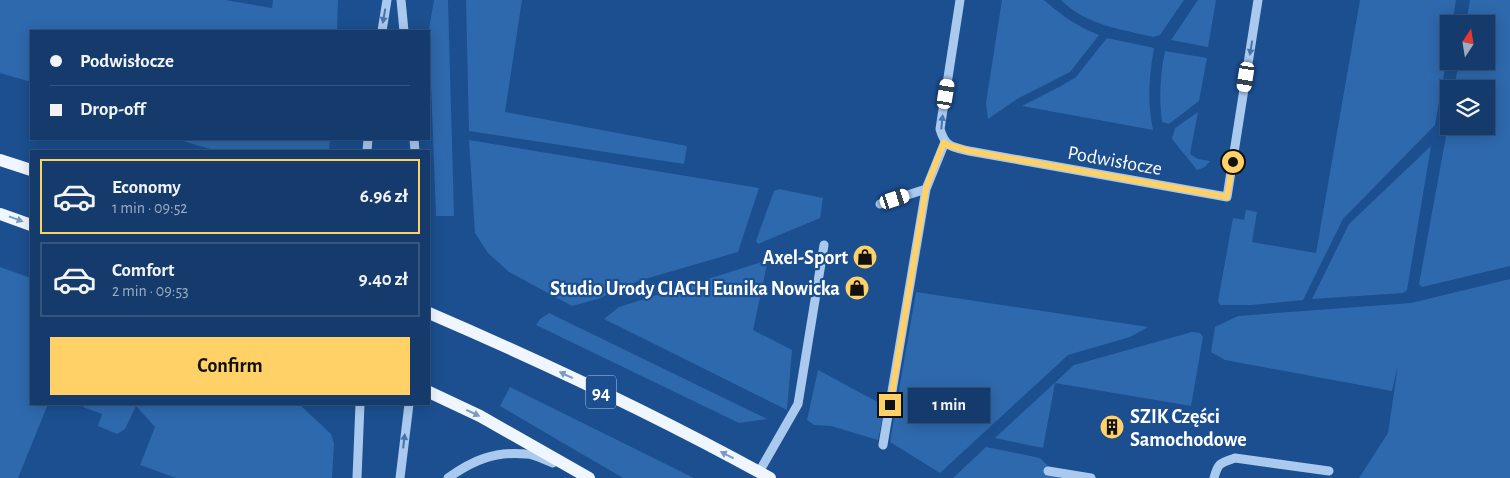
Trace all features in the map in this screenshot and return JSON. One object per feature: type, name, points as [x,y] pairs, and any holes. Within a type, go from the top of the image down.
[{"type":"main road","points":[[0,160],[30,170]]},
{"type":"main road","points":[[0,214],[30,225]]},
{"type":"main road","name":"94","points":[[430,313],[626,404],[765,475]]},
{"type":"main road","points":[[430,392],[480,416],[585,475]]},
{"type":"street","points":[[382,30],[387,0]]},
{"type":"street","points":[[401,0],[404,30]]},
{"type":"street","points":[[883,444],[926,188],[944,142],[940,129],[960,0]]},
{"type":"street","name":"Podwisłocze","points":[[944,142],[947,145],[969,151],[1227,197],[1258,0]]},
{"type":"street","points":[[880,204],[926,188]]},
{"type":"street","points":[[765,475],[798,404],[824,245]]},
{"type":"street","points":[[357,478],[360,405]]},
{"type":"street","points":[[400,478],[409,405]]},
{"type":"street","points":[[448,478],[475,461],[499,455],[528,454],[585,475]]},
{"type":"street","points":[[1214,478],[1217,467],[1234,458],[1329,471]]},
{"type":"street","points":[[1048,471],[1091,478]]},
{"type":"shaded area","points":[[0,0],[225,0],[272,8],[273,0],[338,0],[337,30],[30,30],[30,82],[0,73]]},
{"type":"shaded area","points":[[434,0],[448,0],[454,216],[436,216],[429,29]]},
{"type":"shaded area","points":[[466,0],[522,0],[505,112],[687,146],[684,164],[469,131]]},
{"type":"shaded area","points":[[1002,0],[1044,0],[1070,20],[1099,35],[1070,72],[1017,99],[988,119],[986,103]]},
{"type":"shaded area","points":[[1061,0],[1184,0],[1160,35],[1153,37],[1092,21]]},
{"type":"shaded area","points":[[1198,0],[1216,0],[1208,47],[1171,40]]},
{"type":"shaded area","points":[[1360,0],[1456,0],[1454,15],[1440,15],[1440,70],[1445,70],[1443,80],[1440,80],[1440,96],[1435,125],[1343,219],[1303,300],[1251,305],[1220,305],[1218,301],[1233,218],[1244,220],[1246,210],[1257,212],[1252,242],[1316,253]]},
{"type":"shaded area","points":[[1470,0],[1510,0],[1510,266],[1422,287],[1419,284],[1446,135],[1495,135],[1495,80],[1456,80],[1457,70],[1495,70],[1495,15],[1468,15]]},
{"type":"shaded area","points":[[1107,38],[1154,48],[1149,89],[1153,130],[1022,106],[1076,77]]},
{"type":"shaded area","points":[[1165,51],[1207,58],[1199,101],[1169,124],[1162,122],[1160,104]]},
{"type":"shaded area","points":[[1198,112],[1190,154],[1198,159],[1210,161],[1205,167],[1197,170],[1172,139],[1175,128]]},
{"type":"shaded area","points":[[179,140],[330,140],[329,150],[214,150]]},
{"type":"shaded area","points":[[469,140],[759,188],[738,252],[638,281],[598,299],[572,306],[509,272],[488,253],[475,233]]},
{"type":"shaded area","points":[[1431,146],[1407,290],[1403,293],[1312,299],[1349,224]]},
{"type":"shaded area","points":[[779,189],[823,198],[820,218],[758,244],[756,241],[774,191]]},
{"type":"shaded area","points":[[768,260],[753,330],[792,350],[787,410],[604,319],[619,307]]},
{"type":"shaded area","points":[[0,267],[30,278],[30,405],[48,405],[18,478],[0,478]]},
{"type":"shaded area","points":[[1510,279],[1510,478],[1359,478],[1388,433],[1398,365],[1392,391],[1225,360],[1211,352],[1215,327],[1238,316],[1411,303]]},
{"type":"shaded area","points":[[916,292],[1148,327],[1130,337],[1068,355],[940,473],[890,442]]},
{"type":"shaded area","points":[[549,313],[767,419],[739,423],[536,325],[540,319]]},
{"type":"shaded area","points":[[1192,332],[1200,333],[1203,337],[1191,406],[1055,383],[1043,448],[995,438],[1074,365]]},
{"type":"shaded area","points":[[818,370],[885,406],[878,440],[831,426],[814,425],[807,420]]},
{"type":"shaded area","points":[[510,387],[694,478],[623,478],[500,406]]},
{"type":"shaded area","points":[[82,405],[300,405],[331,434],[334,443],[332,478],[176,478],[140,465],[155,427],[136,406],[125,429],[117,434],[98,426],[102,414],[83,407]]},
{"type":"shaded area","points":[[986,447],[1040,458],[1060,478],[953,478]]},
{"type":"place","name":"Axel-Sport","points":[[865,257]]},
{"type":"place","name":"Studio Urody CIACH Eunika Nowicka","points":[[857,288]]},
{"type":"place","name":"SZIK Części Samochodowe","points":[[1112,427]]},
{"type":"route","points":[[890,405],[926,188],[944,142],[947,145],[969,151],[1227,197],[1233,162]]}]
